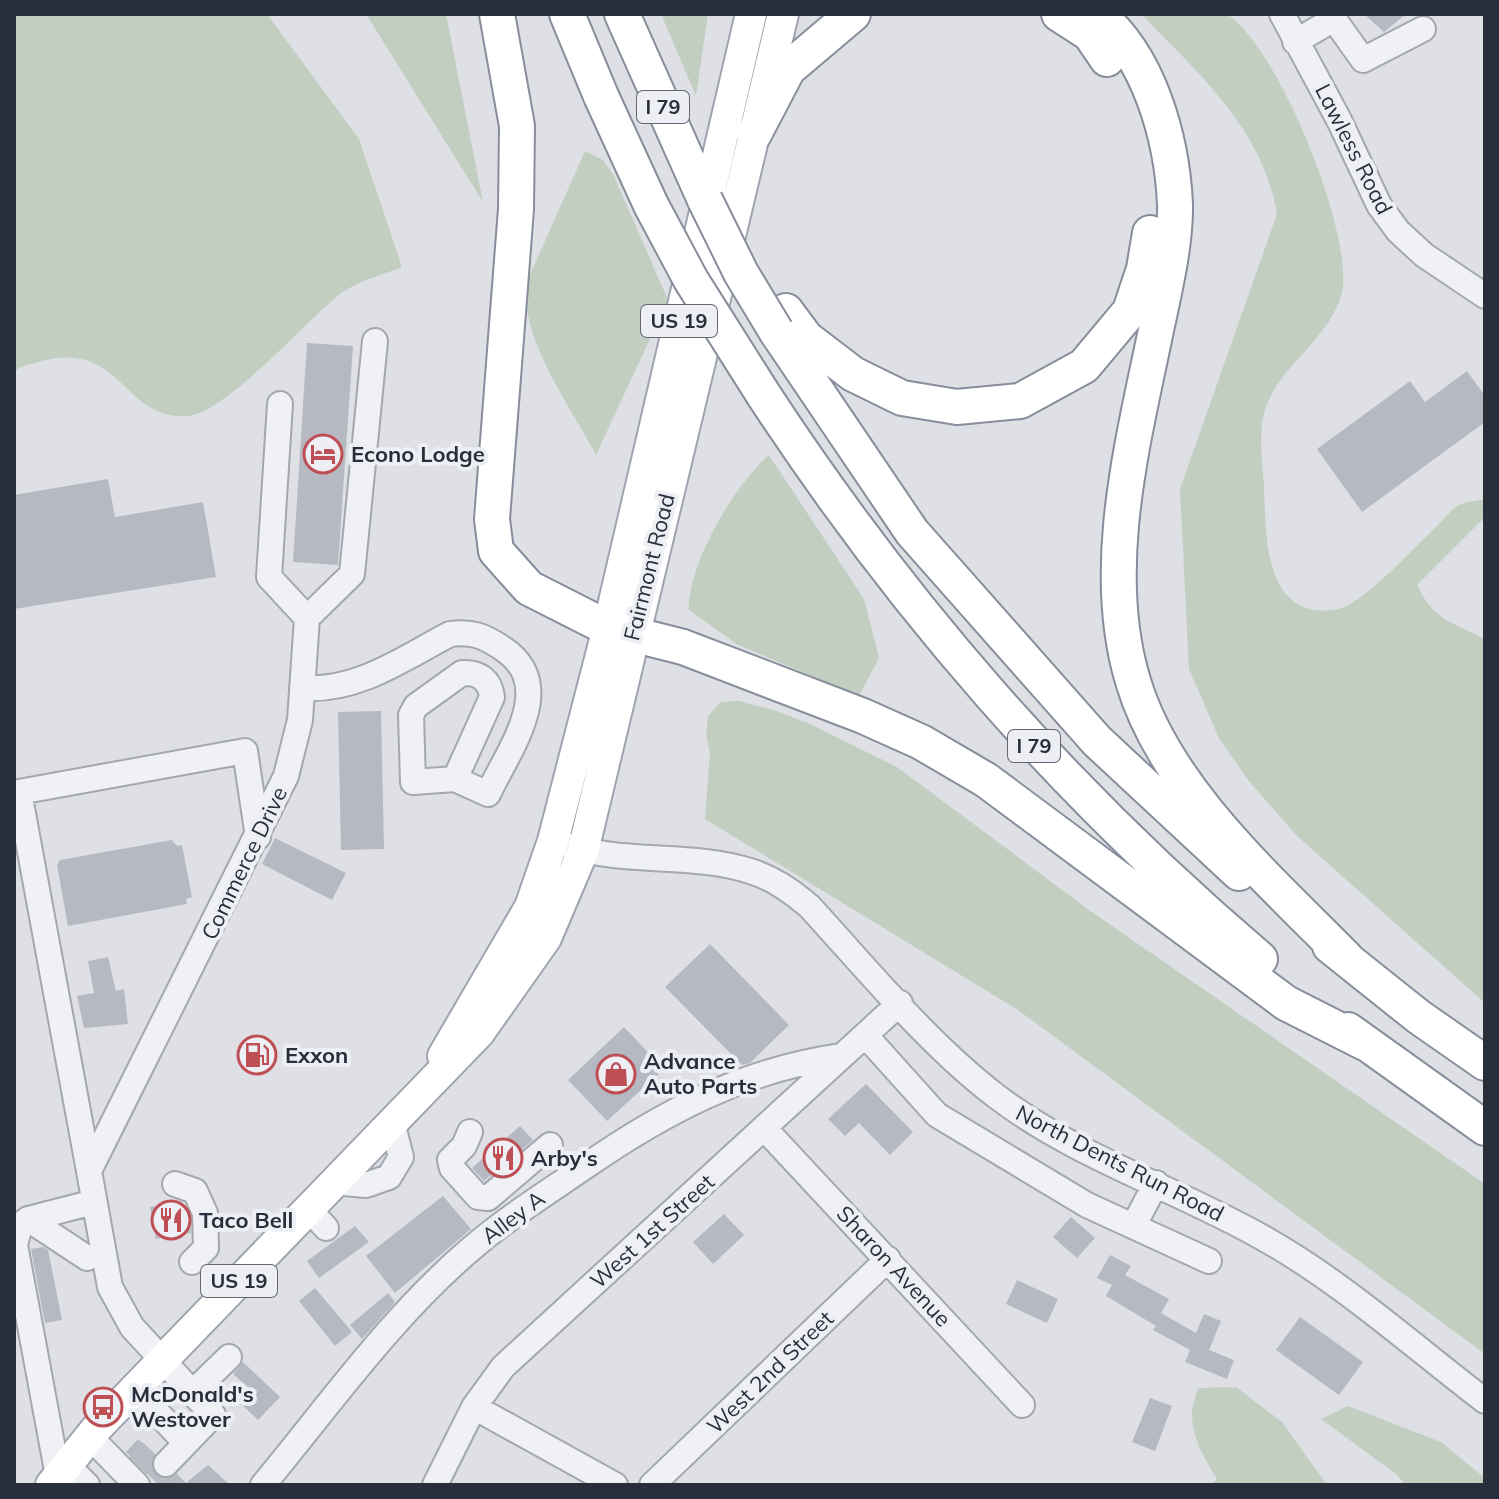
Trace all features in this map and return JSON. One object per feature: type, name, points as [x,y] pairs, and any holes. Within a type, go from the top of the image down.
[{"type":"highway","points":[[497,14],[517,126],[516,209],[492,519],[496,551],[529,588],[620,631],[683,647],[863,716],[921,742],[986,780],[1286,1003],[1365,1043]]},
{"type":"highway","name":"I 79","points":[[567,14],[651,205],[691,280],[823,486],[939,637],[1040,753],[1190,899],[1365,1043],[1485,1128]]},
{"type":"highway","name":"I 79","points":[[622,14],[705,200],[912,532],[1097,741],[1233,868],[1419,1017],[1485,1063]]},
{"type":"highway","points":[[754,134],[788,69],[853,14]]},
{"type":"highway","points":[[781,321],[853,374],[902,398],[957,407],[1020,401],[1084,366],[1130,311],[1144,269],[1156,193],[1147,139],[1127,88],[1090,34],[1059,14]]},
{"type":"highway","points":[[1097,14],[1111,25],[1163,117],[1175,207],[1119,550],[1120,630],[1134,685],[1172,766],[1255,863],[1349,961]]},
{"type":"main road","name":"Fairmont Road","points":[[66,1478],[90,1437],[162,1361],[317,1218],[332,1182],[479,1033],[546,938],[583,851],[620,631],[751,14]]},
{"type":"main road","name":"Fairmont Road","points":[[431,1080],[458,1026],[530,907],[553,841],[620,631],[754,134],[783,14]]},
{"type":"street","name":"Lawless Road","points":[[1282,14],[1339,120],[1379,205],[1398,231],[1424,255],[1485,296]]},
{"type":"street","points":[[1295,42],[1333,16],[1363,60],[1423,29]]},
{"type":"street","points":[[280,404],[269,577],[307,618],[352,574],[375,341]]},
{"type":"street","name":"Commerce Drive","points":[[89,1171],[286,776],[300,720],[307,618]]},
{"type":"street","points":[[302,688],[330,690],[349,686],[450,634],[468,632],[485,637],[522,665],[530,685],[529,704],[488,794],[455,779],[413,782],[411,715],[416,706],[462,673],[473,673],[491,688],[492,697],[455,779]]},
{"type":"street","points":[[157,1468],[213,1415],[132,1327],[110,1287],[86,1204],[89,1171],[21,828],[19,792],[245,751],[258,837]]},
{"type":"street","name":"North Dents Run Road","points":[[553,841],[583,851],[712,862],[751,871],[780,884],[809,906],[961,1066],[1019,1113],[1081,1148],[1253,1232],[1310,1267],[1485,1401]]},
{"type":"street","name":"West 1st Street","points":[[435,1485],[474,1407],[503,1367],[900,1003]]},
{"type":"street","points":[[865,1035],[937,1115],[1087,1205],[1209,1261]]},
{"type":"street","name":"Alley A","points":[[263,1485],[400,1320],[470,1250],[536,1198],[641,1127],[712,1090],[809,1061],[840,1056]]},
{"type":"street","name":"Sharon Avenue","points":[[764,1128],[1022,1405]]},
{"type":"street","points":[[470,1132],[464,1146],[450,1160],[452,1168],[478,1197],[488,1198],[550,1145]]},
{"type":"street","points":[[1134,1225],[1156,1183]]},
{"type":"street","points":[[175,1184],[195,1191],[205,1213],[206,1248],[192,1262]]},
{"type":"street","points":[[66,1478],[39,1369],[15,1245],[20,1225],[28,1219],[86,1204]]},
{"type":"street","points":[[28,1219],[87,1258]]},
{"type":"street","name":"West 2nd Street","points":[[652,1485],[888,1259]]},
{"type":"street","points":[[192,1393],[229,1357]]},
{"type":"street","points":[[135,1389],[157,1468]]},
{"type":"street","points":[[474,1407],[615,1485]]},
{"type":"street","points":[[90,1437],[157,1468]]},
{"type":"green space","points":[[14,14],[267,14],[359,139],[402,267],[347,289],[244,383],[204,411],[188,416],[166,414],[149,407],[106,370],[89,361],[69,358],[42,361],[14,372]]},
{"type":"green space","points":[[366,14],[446,14],[483,202]]},
{"type":"green space","points":[[661,14],[708,14],[696,96]]},
{"type":"green space","points":[[1141,14],[1227,14],[1247,33],[1288,99],[1307,140],[1335,222],[1342,258],[1343,286],[1339,303],[1321,332],[1276,387],[1262,422],[1266,527],[1274,571],[1282,589],[1295,602],[1313,610],[1338,609],[1348,605],[1390,572],[1455,508],[1485,499],[1485,517],[1417,585],[1437,614],[1485,639],[1485,1003],[1297,836],[1248,780],[1219,738],[1189,669],[1180,489],[1277,214],[1258,155],[1243,129],[1205,81]]},
{"type":"green space","points":[[585,151],[603,160],[614,176],[668,300],[596,455],[540,352],[527,308],[525,286]]},
{"type":"green space","points":[[769,455],[864,599],[879,658],[859,696],[738,645],[689,610],[690,592],[704,549],[728,505]]},
{"type":"green space","points":[[739,701],[810,724],[897,767],[1089,910],[1485,1184],[1485,1354],[1018,1010],[705,819],[710,753],[706,735],[708,716],[721,702]]},
{"type":"green space","points":[[1236,1387],[1282,1422],[1327,1485],[1211,1485],[1217,1479],[1195,1435],[1192,1424],[1194,1400],[1199,1388]]},
{"type":"green space","points":[[1348,1406],[1441,1442],[1485,1478],[1485,1485],[1406,1485],[1396,1474],[1321,1419]]},
{"type":"building","points":[[1364,14],[1406,14],[1384,32]]},
{"type":"building","name":"Econo Lodge","points":[[307,343],[353,346],[338,565],[293,562]]},
{"type":"building","points":[[1467,371],[1485,396],[1485,422],[1362,512],[1317,449],[1410,381],[1425,402]]},
{"type":"building","points":[[108,479],[115,517],[203,502],[216,577],[14,609],[14,495]]},
{"type":"building","points":[[381,711],[384,849],[341,850],[338,712]]},
{"type":"building","points":[[275,838],[346,873],[332,900],[262,864]]},
{"type":"building","points":[[172,840],[177,846],[182,845],[192,897],[186,899],[187,904],[68,926],[57,865],[60,860]]},
{"type":"building","points":[[710,944],[789,1025],[750,1063],[742,1065],[665,987]]},
{"type":"building","points":[[108,957],[116,991],[124,989],[128,1024],[84,1028],[77,996],[94,993],[88,961]]},
{"type":"building","name":"Advance Auto Parts","points":[[624,1027],[664,1069],[607,1121],[568,1080]]},
{"type":"building","points":[[866,1084],[913,1132],[890,1155],[859,1123],[845,1136],[828,1119]]},
{"type":"building","name":"Arby's","points":[[520,1126],[533,1140],[484,1181],[472,1168]]},
{"type":"building","points":[[443,1196],[471,1229],[395,1293],[366,1256]]},
{"type":"building","name":"Taco Bell","points":[[180,1202],[189,1213],[191,1233],[156,1239],[150,1207]]},
{"type":"building","points":[[724,1214],[744,1235],[713,1264],[693,1242]]},
{"type":"building","points":[[1071,1217],[1095,1238],[1077,1258],[1053,1237]]},
{"type":"building","points":[[355,1226],[369,1242],[319,1278],[307,1261]]},
{"type":"building","points":[[43,1247],[48,1250],[62,1320],[45,1323],[31,1249]]},
{"type":"building","points":[[1110,1255],[1131,1266],[1125,1275],[1169,1299],[1161,1313],[1196,1333],[1204,1314],[1221,1321],[1209,1350],[1234,1360],[1227,1379],[1185,1362],[1190,1350],[1153,1330],[1156,1326],[1106,1296],[1112,1285],[1097,1278]]},
{"type":"building","points":[[1017,1280],[1058,1299],[1047,1323],[1006,1304]]},
{"type":"building","points":[[315,1288],[352,1332],[335,1346],[299,1301]]},
{"type":"building","points":[[388,1293],[395,1302],[362,1339],[350,1325]]},
{"type":"building","points":[[1300,1317],[1363,1362],[1339,1395],[1276,1350]]},
{"type":"building","points":[[243,1362],[280,1397],[258,1420],[237,1400],[249,1388],[233,1374]]},
{"type":"building","points":[[1150,1398],[1172,1406],[1155,1451],[1132,1442]]},
{"type":"building","points":[[138,1439],[155,1454],[152,1469],[162,1478],[177,1474],[186,1483],[208,1465],[230,1485],[159,1485],[126,1452]]},
{"type":"tunnel","points":[[138,1466],[152,1451]]},
{"type":"tunnel","points":[[152,1478],[166,1464]]},
{"type":"tunnel","points":[[171,1485],[179,1477]]},
{"type":"place","name":"Econo Lodge","points":[[323,454]]},
{"type":"place","name":"Exxon","points":[[257,1055]]},
{"type":"place","name":"Advance Auto Parts","points":[[616,1074]]},
{"type":"place","name":"Arby's","points":[[503,1158]]},
{"type":"place","name":"Taco Bell","points":[[171,1220]]},
{"type":"place","name":"McDonald's Westover","points":[[103,1407]]}]
